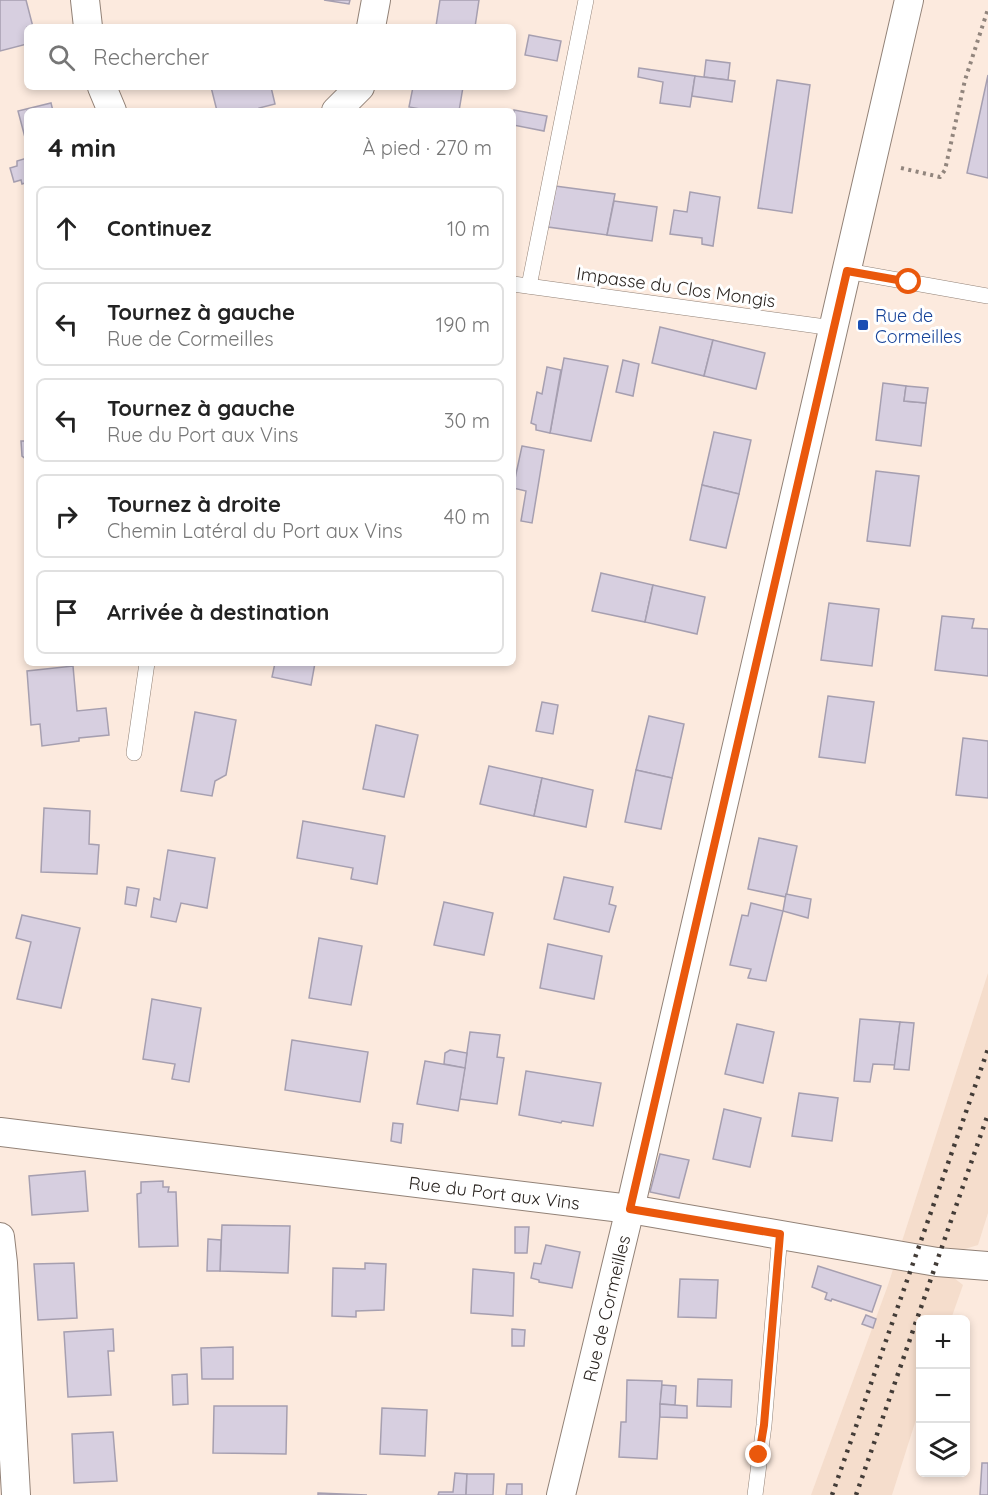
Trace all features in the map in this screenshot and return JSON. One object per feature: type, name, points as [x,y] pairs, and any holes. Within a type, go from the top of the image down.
[{"type":"street","points":[[85,0],[88,24]]},
{"type":"street","points":[[372,24],[376,0]]},
{"type":"street","name":"Rue de Cormeilles","points":[[561,1495],[630,1209],[909,0]]},
{"type":"street","points":[[103,90],[110,108]]},
{"type":"street","points":[[339,108],[357,90]]},
{"type":"street","name":"Rue du Port aux Vins","points":[[0,1132],[630,1209],[937,1262],[988,1266]]},
{"type":"street","points":[[0,1237],[16,1495]]},
{"type":"lane","points":[[529,286],[586,0]]},
{"type":"lane","points":[[847,271],[988,296]]},
{"type":"lane","name":"Impasse du Clos Mongis","points":[[516,284],[833,328]]},
{"type":"lane","points":[[134,753],[147,666]]},
{"type":"lane","points":[[755,1495],[764,1425],[780,1234]]},
{"type":"path","points":[[872,162],[940,177],[945,170],[965,80],[988,9]]},
{"type":"shaded area","points":[[988,973],[988,1213],[978,1245],[965,1249],[954,1278],[963,1285],[952,1315],[916,1315],[916,1420],[892,1495],[811,1495],[888,1285]]},
{"type":"building","points":[[0,0],[26,0],[32,24],[24,24],[24,45],[0,51]]},
{"type":"building","points":[[324,0],[350,0],[349,4]]},
{"type":"building","points":[[440,0],[479,0],[475,24],[436,24]]},
{"type":"building","points":[[529,35],[561,41],[557,61],[525,55]]},
{"type":"building","points":[[706,60],[730,63],[728,80],[704,77]]},
{"type":"building","points":[[639,68],[695,76],[690,107],[660,103],[663,82],[638,77]]},
{"type":"building","points":[[988,75],[988,178],[967,173]]},
{"type":"building","points":[[695,76],[735,81],[732,102],[692,96]]},
{"type":"building","points":[[777,80],[810,85],[792,213],[758,208]]},
{"type":"building","points":[[212,90],[272,90],[275,104],[259,108],[216,108]]},
{"type":"building","points":[[412,90],[462,90],[460,108],[409,107]]},
{"type":"building","points":[[51,103],[52,108],[30,108]]},
{"type":"building","points":[[24,110],[24,134],[18,111]]},
{"type":"building","points":[[516,110],[547,116],[544,131],[516,126]]},
{"type":"building","points":[[24,159],[24,183],[22,184],[21,180],[14,182],[10,168],[17,166],[17,161]]},
{"type":"building","points":[[555,186],[615,194],[607,235],[548,227]]},
{"type":"building","points":[[690,192],[720,197],[713,246],[702,244],[702,238],[670,234],[674,210],[687,212]]},
{"type":"building","points":[[614,201],[657,207],[652,241],[607,235]]},
{"type":"building","points":[[660,327],[713,340],[704,376],[652,363]]},
{"type":"building","points":[[713,340],[765,353],[756,389],[704,376]]},
{"type":"building","points":[[564,358],[608,366],[591,441],[550,433]]},
{"type":"building","points":[[623,360],[639,364],[633,396],[616,392]]},
{"type":"building","points":[[547,367],[561,370],[550,433],[536,430],[536,425],[531,423],[537,392],[542,394]]},
{"type":"building","points":[[883,383],[906,386],[904,401],[926,403],[921,446],[876,440]]},
{"type":"building","points":[[906,386],[928,388],[926,403],[904,401]]},
{"type":"building","points":[[714,432],[751,440],[739,494],[702,485]]},
{"type":"building","points":[[21,441],[24,441],[24,458]]},
{"type":"building","points":[[522,446],[544,450],[532,523],[521,521],[526,491],[516,489],[516,474]]},
{"type":"building","points":[[876,471],[919,476],[910,546],[867,541]]},
{"type":"building","points":[[702,485],[739,494],[726,548],[690,540]]},
{"type":"building","points":[[601,573],[653,585],[645,622],[592,611]]},
{"type":"building","points":[[653,585],[705,597],[697,634],[645,622]]},
{"type":"building","points":[[829,603],[879,609],[872,666],[821,660]]},
{"type":"building","points":[[942,616],[974,619],[972,628],[988,629],[988,676],[935,670]]},
{"type":"building","points":[[73,666],[77,711],[106,708],[109,735],[79,738],[79,741],[42,746],[40,724],[31,725],[27,671]]},
{"type":"building","points":[[274,666],[314,666],[311,685],[272,677]]},
{"type":"building","points":[[828,696],[874,702],[865,763],[819,757]]},
{"type":"building","points":[[542,702],[558,705],[553,734],[536,731]]},
{"type":"building","points":[[195,712],[236,720],[226,775],[215,781],[212,796],[181,791]]},
{"type":"building","points":[[649,716],[684,724],[672,778],[636,770]]},
{"type":"building","points":[[376,725],[418,735],[404,797],[363,789]]},
{"type":"building","points":[[963,738],[988,741],[988,798],[956,795]]},
{"type":"building","points":[[489,766],[542,778],[534,816],[480,804]]},
{"type":"building","points":[[636,770],[672,778],[661,829],[625,822]]},
{"type":"building","points":[[542,778],[593,790],[586,827],[534,816]]},
{"type":"building","points":[[44,808],[90,811],[89,844],[99,845],[97,874],[41,872]]},
{"type":"building","points":[[303,821],[385,836],[377,884],[351,879],[353,868],[297,858]]},
{"type":"building","points":[[759,838],[797,846],[786,897],[748,889]]},
{"type":"building","points":[[168,850],[215,858],[207,908],[181,903],[176,922],[151,917],[154,898],[160,900]]},
{"type":"building","points":[[564,877],[613,887],[609,904],[616,906],[609,932],[554,919]]},
{"type":"building","points":[[127,887],[139,889],[136,906],[125,904]]},
{"type":"building","points":[[786,894],[811,899],[808,918],[783,911]]},
{"type":"building","points":[[444,902],[493,913],[484,955],[434,945]]},
{"type":"building","points":[[751,903],[783,911],[766,981],[748,978],[751,969],[730,965],[742,915],[748,916]]},
{"type":"building","points":[[22,915],[80,928],[61,1008],[17,999],[31,942],[16,938]]},
{"type":"building","points":[[319,938],[362,946],[351,1005],[309,998]]},
{"type":"building","points":[[548,944],[602,956],[594,999],[540,988]]},
{"type":"building","points":[[152,999],[201,1008],[189,1082],[172,1079],[175,1064],[143,1059]]},
{"type":"building","points":[[860,1019],[900,1022],[895,1065],[873,1064],[870,1082],[854,1081]]},
{"type":"building","points":[[900,1022],[914,1023],[909,1070],[894,1069]]},
{"type":"building","points":[[737,1024],[774,1032],[763,1083],[725,1074]]},
{"type":"building","points":[[470,1032],[500,1035],[497,1057],[504,1058],[497,1104],[460,1099]]},
{"type":"building","points":[[292,1040],[368,1052],[360,1102],[285,1090]]},
{"type":"building","points":[[450,1050],[467,1053],[465,1068],[444,1064],[445,1053]]},
{"type":"building","points":[[425,1061],[465,1068],[458,1111],[417,1104]]},
{"type":"building","points":[[526,1071],[601,1083],[593,1126],[519,1115]]},
{"type":"building","points":[[799,1093],[838,1098],[832,1141],[792,1136]]},
{"type":"building","points":[[724,1109],[761,1118],[750,1167],[713,1159]]},
{"type":"building","points":[[393,1123],[403,1124],[401,1143],[391,1141]]},
{"type":"building","points":[[660,1154],[689,1160],[679,1198],[650,1192]]},
{"type":"building","points":[[85,1171],[88,1211],[32,1215],[29,1176]]},
{"type":"building","points":[[163,1181],[163,1187],[169,1187],[168,1192],[176,1192],[178,1246],[139,1247],[137,1194],[141,1193],[141,1182]]},
{"type":"building","points":[[222,1225],[290,1226],[288,1273],[220,1271]]},
{"type":"building","points":[[515,1227],[529,1227],[527,1253],[515,1253]]},
{"type":"building","points":[[208,1239],[221,1240],[220,1271],[207,1271]]},
{"type":"building","points":[[546,1245],[580,1252],[572,1288],[539,1282],[531,1278],[534,1263],[541,1264]]},
{"type":"building","points":[[74,1263],[77,1318],[38,1320],[34,1264]]},
{"type":"building","points":[[365,1263],[386,1264],[384,1310],[356,1311],[356,1317],[332,1316],[333,1268],[365,1269]]},
{"type":"building","points":[[818,1266],[881,1286],[872,1312],[832,1299],[831,1301],[825,1299],[827,1293],[812,1287]]},
{"type":"building","points":[[473,1269],[514,1273],[513,1316],[471,1313]]},
{"type":"building","points":[[680,1279],[718,1280],[716,1318],[678,1317]]},
{"type":"building","points":[[866,1315],[876,1319],[873,1328],[862,1324]]},
{"type":"building","points":[[113,1329],[114,1351],[108,1351],[111,1395],[68,1397],[64,1332]]},
{"type":"building","points":[[512,1329],[525,1330],[524,1346],[512,1346]]},
{"type":"building","points":[[233,1347],[233,1379],[202,1379],[201,1348]]},
{"type":"building","points":[[187,1374],[188,1404],[173,1405],[172,1375]]},
{"type":"building","points":[[698,1379],[732,1380],[731,1407],[697,1406]]},
{"type":"building","points":[[627,1380],[662,1381],[657,1459],[619,1457],[621,1422],[626,1422]]},
{"type":"building","points":[[662,1385],[676,1386],[675,1405],[660,1404]]},
{"type":"building","points":[[660,1404],[687,1406],[687,1418],[660,1417]]},
{"type":"building","points":[[214,1406],[287,1406],[286,1454],[213,1453]]},
{"type":"building","points":[[382,1408],[427,1410],[425,1456],[380,1454]]},
{"type":"building","points":[[113,1432],[117,1481],[74,1483],[72,1434]]},
{"type":"building","points":[[982,1463],[988,1463],[988,1495],[980,1495]]},
{"type":"building","points":[[455,1473],[467,1474],[466,1495],[438,1495],[439,1492],[453,1492]]},
{"type":"building","points":[[467,1474],[494,1474],[493,1495],[466,1495]]},
{"type":"building","points":[[507,1484],[522,1484],[522,1495],[506,1495]]},
{"type":"building","points":[[318,1493],[367,1495],[318,1495]]},
{"type":"railway","points":[[832,1495],[988,1049]]},
{"type":"railway","points":[[856,1495],[988,1114]]},
{"type":"place","name":"Rue de Cormeilles","points":[[863,325]]},
{"type":"route","points":[[759,1455],[764,1425],[780,1234],[630,1209],[847,271],[909,282]]}]
